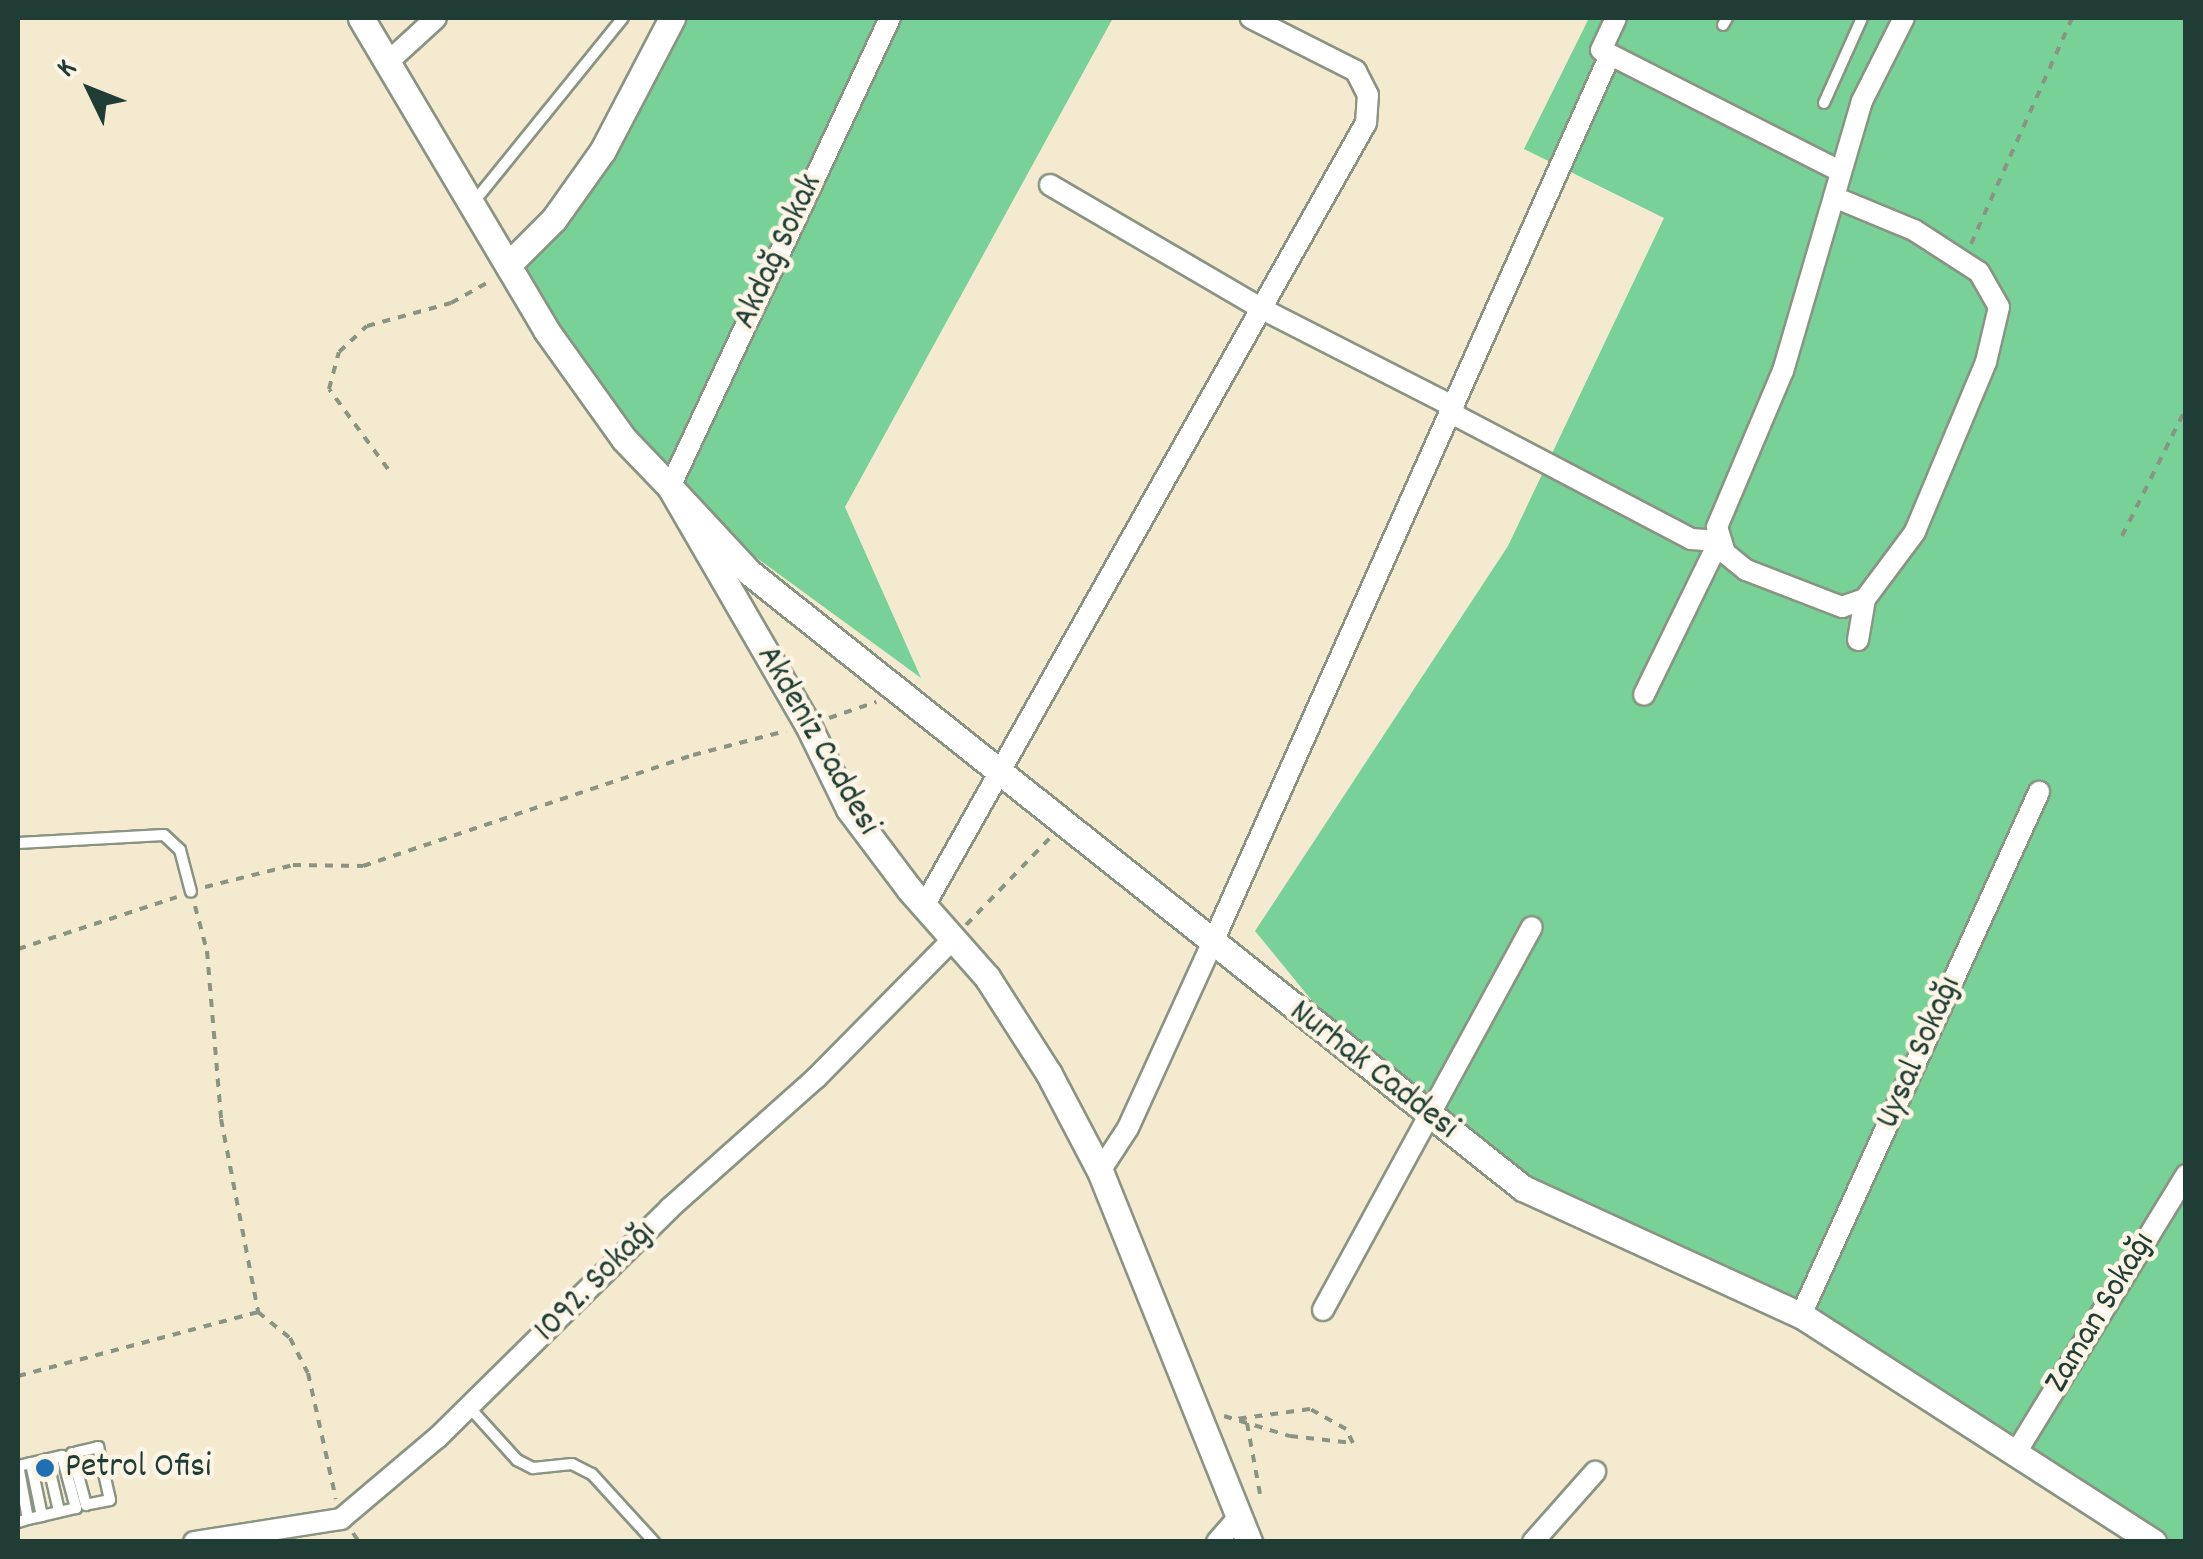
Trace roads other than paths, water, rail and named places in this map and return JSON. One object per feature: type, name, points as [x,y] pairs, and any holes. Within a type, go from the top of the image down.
[{"type":"street","name":"Akdeniz Caddesi","points":[[361,18],[508,265],[624,439],[670,487],[808,725],[850,809],[1028,1042],[1100,1171],[1243,1530]]},
{"type":"street","points":[[388,62],[436,18]]},
{"type":"street","points":[[508,265],[554,219],[603,150],[672,18]]},
{"type":"street","name":"Akdağ Sokak","points":[[670,487],[890,18]]},
{"type":"street","points":[[924,906],[1002,775],[1366,123],[1368,94],[1356,71],[1251,18]]},
{"type":"street","points":[[1616,18],[1602,50],[1841,172]]},
{"type":"street","points":[[1865,599],[1842,607],[1746,570],[1720,540],[1716,527],[1783,371],[1862,100],[1904,18]]},
{"type":"street","points":[[1100,1171],[1128,1128],[1610,55]]},
{"type":"street","points":[[1050,185],[1264,310],[1691,539],[1720,540]]},
{"type":"street","points":[[1834,197],[1914,230],[1963,262],[1989,282],[1999,307],[1986,362],[1915,532],[1865,599],[1858,640]]},
{"type":"street","name":"Nurhak Caddesi","points":[[670,487],[750,574],[1522,1188],[1801,1314],[2153,1542]]},
{"type":"street","points":[[1644,695],[1720,540]]},
{"type":"street","name":"Uysal Sokağı","points":[[1801,1314],[2039,792]]},
{"type":"street","points":[[1323,1310],[1432,1117],[1532,927]]},
{"type":"street","name":"1092. Sokağı","points":[[194,1542],[340,1518],[469,1407],[670,1208],[816,1078],[953,939]]},
{"type":"street","name":"Zaman Sokağı","points":[[2017,1451],[2186,1175]]},
{"type":"street","points":[[1532,1542],[1595,1472]]},
{"type":"street","points":[[1217,1542],[1243,1530]]},
{"type":"lane","points":[[472,204],[623,18]]},
{"type":"lane","points":[[1824,102],[1862,18]]},
{"type":"lane","points":[[18,842],[153,832],[180,850],[191,892]]},
{"type":"lane","points":[[469,1407],[517,1460],[533,1468],[572,1464],[592,1474],[654,1542]]},
{"type":"lane","points":[[98,1447],[110,1500],[23,1520],[18,1465],[77,1452],[98,1447]]},
{"type":"lane","points":[[77,1452],[90,1504]]},
{"type":"lane","points":[[62,1456],[76,1508]]},
{"type":"lane","points":[[47,1459],[59,1512]]},
{"type":"lane","points":[[31,1463],[42,1516]]},
{"type":"place","name":"Petrol Ofisi","points":[[45,1468]]}]
